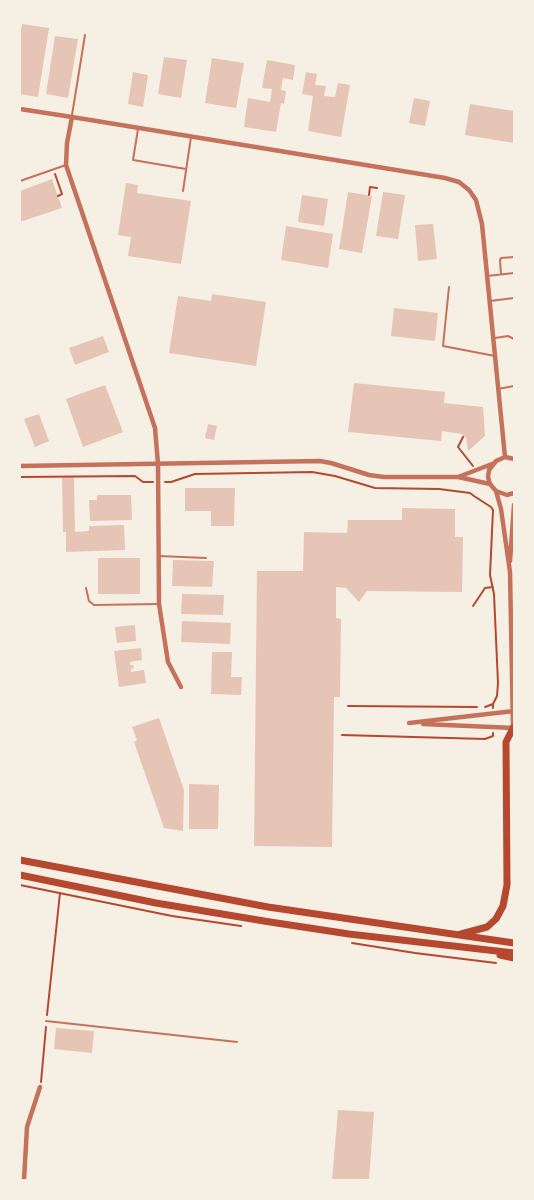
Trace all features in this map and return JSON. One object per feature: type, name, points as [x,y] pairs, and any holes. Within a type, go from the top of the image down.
[{"type":"highway","points":[[456,935],[487,927],[496,920],[504,906],[507,885],[506,742],[514,729]]},
{"type":"highway","points":[[20,860],[268,907],[514,942]]},
{"type":"highway","points":[[20,875],[156,903],[270,922],[349,934],[514,953]]},
{"type":"highway","points":[[489,950],[496,954],[514,958]]},
{"type":"street","points":[[20,109],[445,178],[459,182],[469,190],[476,200],[479,209],[505,457]]},
{"type":"street","points":[[72,118],[67,143],[66,165],[155,428],[158,464],[159,604],[168,662],[180,687]]},
{"type":"street","points":[[458,477],[505,457],[514,459]]},
{"type":"street","points":[[20,466],[320,461],[369,475],[384,477],[458,477],[490,484]]},
{"type":"street","points":[[492,464],[489,470],[490,484],[496,491],[501,509],[513,593],[514,729],[409,723],[513,711]]},
{"type":"street","points":[[496,491],[507,495],[514,493]]},
{"type":"street","points":[[510,572],[514,505]]},
{"type":"street","points":[[24,1180],[27,1127],[40,1087]]},
{"type":"lane","points":[[72,118],[85,35]]},
{"type":"lane","points":[[138,128],[133,160],[186,169]]},
{"type":"lane","points":[[183,191],[191,137]]},
{"type":"lane","points":[[20,181],[66,165]]},
{"type":"lane","points":[[501,274],[501,258],[514,257]]},
{"type":"lane","points":[[487,276],[514,273]]},
{"type":"lane","points":[[449,287],[443,346],[495,356]]},
{"type":"lane","points":[[490,301],[514,298]]},
{"type":"lane","points":[[493,339],[514,334]]},
{"type":"lane","points":[[508,336],[514,339]]},
{"type":"lane","points":[[498,389],[514,386]]},
{"type":"lane","points":[[158,556],[206,558]]},
{"type":"lane","points":[[86,588],[89,601],[94,605],[159,604]]},
{"type":"lane","points":[[46,1021],[237,1042]]},
{"type":"path","points":[[53,170],[62,194],[58,196]]},
{"type":"path","points":[[369,195],[370,187],[376,188]]},
{"type":"path","points":[[458,447],[463,437]]},
{"type":"path","points":[[20,477],[135,476],[144,482],[171,482],[195,474],[312,472],[335,476],[375,488],[439,489],[470,493],[493,510],[490,575],[494,594],[498,683],[497,696],[493,704]]},
{"type":"path","points":[[472,606],[485,588],[493,587]]},
{"type":"path","points":[[348,706],[409,706]]},
{"type":"path","points":[[342,735],[409,738]]},
{"type":"path","points":[[40,1087],[60,893]]},
{"type":"building","points":[[22,24],[49,28],[38,97],[20,94],[20,37]]},
{"type":"building","points":[[55,36],[78,39],[68,98],[46,94]]},
{"type":"building","points":[[164,57],[187,60],[181,98],[158,94]]},
{"type":"building","points":[[212,58],[244,63],[236,108],[205,103]]},
{"type":"building","points":[[267,60],[295,65],[293,80],[283,78],[281,90],[286,91],[284,104],[281,103],[276,132],[244,127],[248,98],[270,102],[272,89],[262,88]]},
{"type":"building","points":[[133,72],[148,75],[143,107],[128,104]]},
{"type":"building","points":[[306,72],[317,74],[315,85],[326,86],[324,96],[335,97],[338,83],[350,85],[341,137],[308,131],[313,96],[302,94]]},
{"type":"building","points":[[414,98],[430,101],[425,126],[409,123]]},
{"type":"building","points":[[470,104],[514,111],[514,143],[465,135]]},
{"type":"building","points":[[52,179],[62,208],[20,222],[20,191]]},
{"type":"building","points":[[126,183],[138,185],[137,193],[191,201],[181,264],[128,256],[131,237],[118,235]]},
{"type":"building","points":[[348,192],[372,196],[362,253],[339,249]]},
{"type":"building","points":[[383,192],[405,195],[398,239],[376,236]]},
{"type":"building","points":[[302,195],[328,199],[324,226],[298,222]]},
{"type":"building","points":[[433,224],[437,259],[418,261],[415,225]]},
{"type":"building","points":[[286,226],[333,234],[328,268],[281,260]]},
{"type":"building","points":[[212,294],[266,302],[256,366],[169,353],[178,296],[211,301]]},
{"type":"building","points":[[394,308],[438,313],[435,341],[391,336]]},
{"type":"building","points":[[103,336],[109,352],[75,365],[69,348]]},
{"type":"building","points":[[354,383],[445,392],[444,403],[483,407],[485,436],[468,451],[466,437],[463,437],[462,434],[442,431],[441,441],[348,432]]},
{"type":"building","points":[[105,385],[123,432],[83,447],[66,399]]},
{"type":"building","points":[[39,414],[49,441],[35,447],[24,419]]},
{"type":"building","points":[[208,424],[217,426],[214,440],[205,438]]},
{"type":"building","points":[[62,477],[74,477],[75,532],[89,531],[89,526],[124,525],[125,550],[66,552],[66,532],[63,532]]},
{"type":"building","points":[[185,488],[235,488],[234,526],[211,526],[211,511],[185,511]]},
{"type":"building","points":[[97,495],[131,495],[132,520],[90,521],[89,500],[97,500]]},
{"type":"building","points":[[402,508],[455,509],[455,537],[463,537],[462,592],[367,591],[359,602],[346,588],[336,587],[336,618],[341,619],[340,697],[334,697],[332,847],[254,846],[257,571],[303,571],[304,532],[347,533],[348,520],[402,520]]},
{"type":"building","points":[[98,558],[140,558],[140,594],[98,594]]},
{"type":"building","points":[[173,560],[214,561],[212,587],[172,586]]},
{"type":"building","points":[[182,594],[224,595],[223,615],[181,614]]},
{"type":"building","points":[[182,621],[231,623],[230,644],[181,642]]},
{"type":"building","points":[[135,625],[136,641],[117,643],[115,627]]},
{"type":"building","points":[[141,648],[142,660],[130,662],[130,665],[133,665],[134,668],[131,669],[131,672],[144,670],[146,683],[119,687],[114,651]]},
{"type":"building","points":[[212,652],[232,652],[231,677],[242,677],[241,695],[211,694]]},
{"type":"building","points":[[159,718],[184,790],[183,831],[164,828],[134,742],[137,740],[132,727]]},
{"type":"building","points":[[189,784],[219,785],[218,829],[189,829]]},
{"type":"building","points":[[56,1028],[94,1031],[92,1053],[54,1049]]},
{"type":"building","points":[[338,1110],[374,1112],[369,1180],[332,1180]]}]
